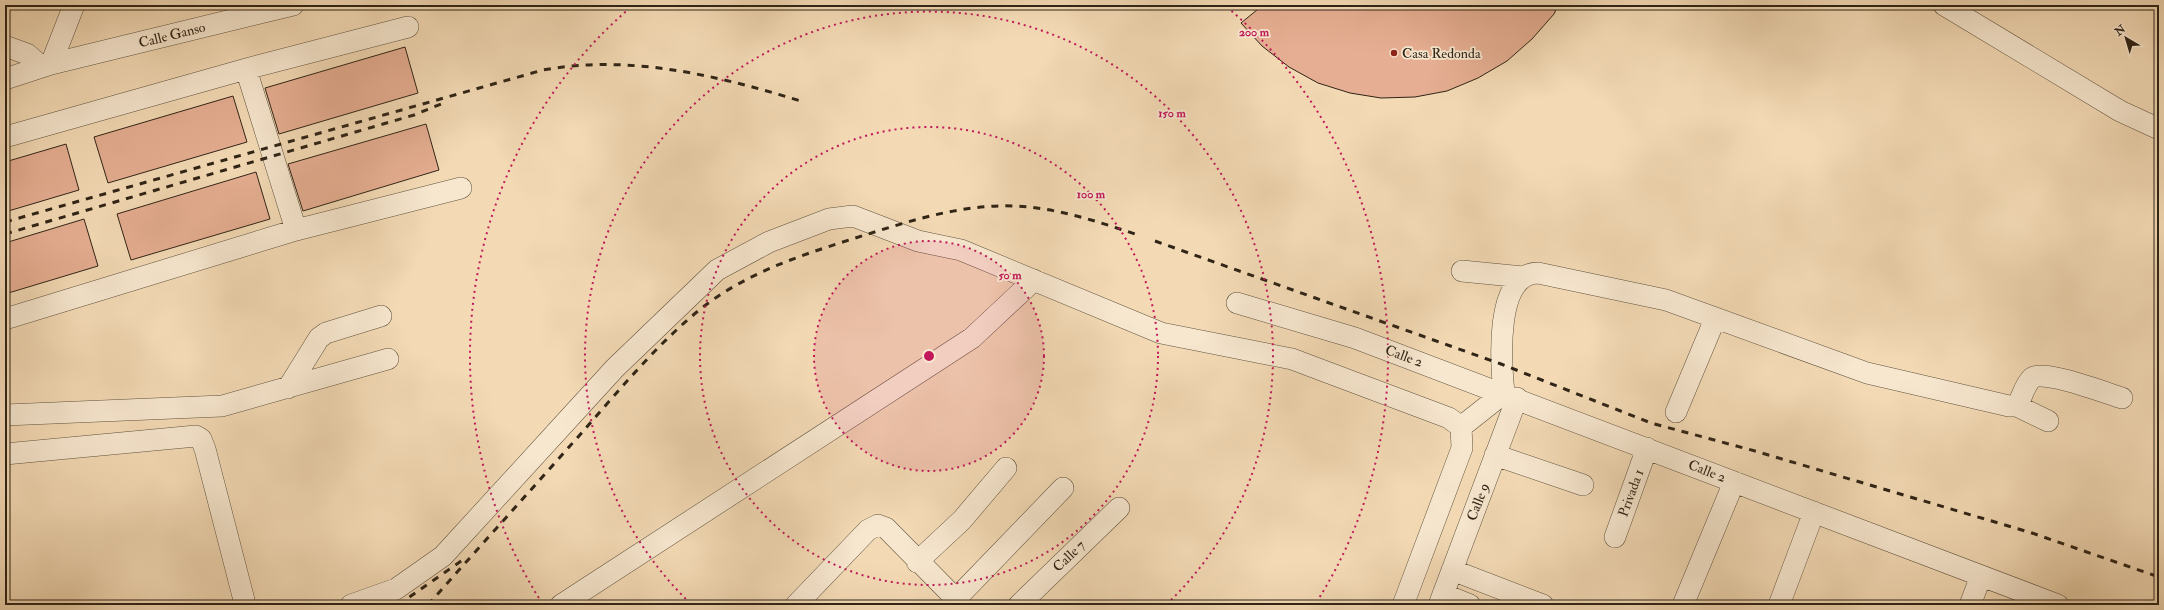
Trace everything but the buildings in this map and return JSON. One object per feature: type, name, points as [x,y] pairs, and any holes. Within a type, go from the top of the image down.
[{"type":"street","points":[[5,46],[27,54],[47,66],[74,5]]},
{"type":"street","name":"Calle Ganso","points":[[5,79],[47,66],[293,5]]},
{"type":"street","points":[[1944,5],[2120,111],[2159,130]]},
{"type":"street","points":[[5,137],[246,69],[408,27]]},
{"type":"street","points":[[246,69],[296,230]]},
{"type":"street","points":[[5,319],[296,230],[461,188]]},
{"type":"street","points":[[352,605],[396,589],[443,556],[615,368],[717,270],[769,242],[829,219],[853,216],[918,241],[961,250],[1161,333],[1292,359],[1449,418],[1461,427]]},
{"type":"street","points":[[1462,271],[1523,277]]},
{"type":"street","points":[[1461,427],[1510,396],[1500,352],[1507,308],[1514,289],[1523,277],[1531,273],[1538,273],[1666,300],[1866,373],[2009,406],[2017,406],[2048,421]]},
{"type":"street","points":[[562,605],[972,338],[1034,280]]},
{"type":"street","name":"Calle 2","points":[[1237,303],[1355,338],[2058,605]]},
{"type":"street","points":[[288,388],[319,338],[326,333],[381,316]]},
{"type":"street","points":[[1676,412],[1715,319]]},
{"type":"street","points":[[5,415],[222,406],[388,359]]},
{"type":"street","points":[[2017,406],[2030,379],[2039,375],[2046,375],[2122,398]]},
{"type":"street","name":"Calle 9","points":[[1441,600],[1495,455],[1510,396]]},
{"type":"street","points":[[1403,605],[1462,448],[1461,427]]},
{"type":"street","points":[[5,454],[196,436],[201,439],[205,449],[244,600]]},
{"type":"street","name":"Privada 1","points":[[1615,537],[1648,448]]},
{"type":"street","points":[[1495,455],[1583,485]]},
{"type":"street","points":[[917,562],[962,520],[1006,468]]},
{"type":"street","points":[[1683,605],[1734,482]]},
{"type":"street","points":[[796,605],[873,526],[878,525],[886,528],[953,602],[1063,488]]},
{"type":"street","name":"Calle 7","points":[[1027,603],[1119,508]]},
{"type":"street","points":[[1779,605],[1814,512]]},
{"type":"street","points":[[1452,570],[1543,605]]},
{"type":"street","points":[[1970,605],[1981,576]]},
{"type":"street","points":[[1441,600],[1470,605]]},
{"type":"railway","points":[[5,222],[543,70],[576,66],[609,65],[642,66],[675,70],[708,76],[804,102]]},
{"type":"railway","points":[[5,234],[414,115],[446,102]]},
{"type":"railway","points":[[428,605],[656,350],[687,320],[703,307],[721,294],[760,273],[801,256],[883,229],[957,210],[995,206],[1031,207],[1063,213],[1141,236]]},
{"type":"railway","points":[[1155,241],[1501,364],[1651,423],[1755,451],[2032,533],[2159,577]]},
{"type":"railway","points":[[398,605],[464,559]]},
{"type":"place","name":"Casa Redonda","points":[[1394,53]]}]
